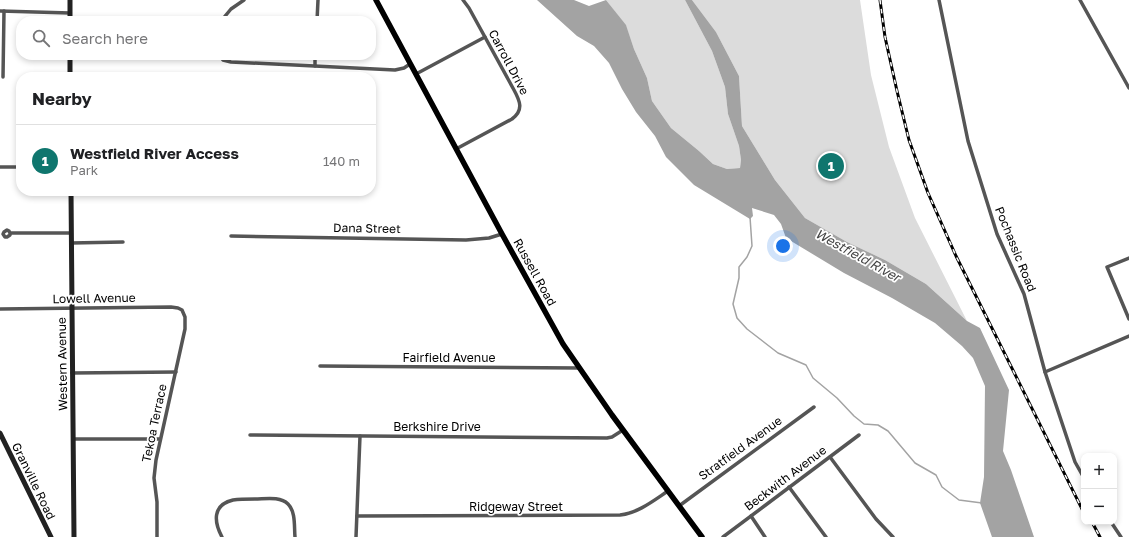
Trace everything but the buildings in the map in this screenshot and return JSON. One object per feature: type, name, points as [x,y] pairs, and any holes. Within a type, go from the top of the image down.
[{"type":"main road","points":[[70,0],[70,13]]},
{"type":"main road","name":"Russell Road","points":[[376,0],[554,328],[579,368],[622,430],[702,537]]},
{"type":"main road","points":[[70,60],[70,72]]},
{"type":"main road","name":"Western Avenue","points":[[71,196],[74,537]]},
{"type":"main road","name":"Granville Road","points":[[0,433],[51,537]]},
{"type":"street","points":[[226,16],[231,9],[244,0]]},
{"type":"street","points":[[317,16],[318,0]]},
{"type":"street","name":"Carroll Drive","points":[[456,149],[517,115],[520,109],[517,96],[469,8],[463,0]]},
{"type":"street","name":"Pochassic Road","points":[[940,0],[968,141],[997,234],[1024,294],[1045,372],[1075,462],[1081,473]]},
{"type":"street","points":[[1080,0],[1129,88]]},
{"type":"street","points":[[3,77],[2,11],[70,13]]},
{"type":"street","points":[[416,74],[485,37]]},
{"type":"street","points":[[223,60],[231,62],[395,70],[404,68],[410,64]]},
{"type":"street","points":[[315,66],[316,60]]},
{"type":"street","points":[[0,167],[16,167]]},
{"type":"street","points":[[10,233],[71,233]]},
{"type":"street","name":"Dana Street","points":[[231,236],[466,240],[489,238],[502,234]]},
{"type":"street","points":[[72,243],[123,242]]},
{"type":"street","points":[[1129,258],[1107,267],[1129,320]]},
{"type":"street","name":"Lowell Avenue","points":[[0,309],[175,307],[181,309],[184,315]]},
{"type":"street","name":"Tekoa Terrace","points":[[157,537],[158,505],[154,478],[156,460],[185,329],[184,315]]},
{"type":"street","points":[[1045,372],[1129,336]]},
{"type":"street","name":"Fairfield Avenue","points":[[320,366],[579,368]]},
{"type":"street","points":[[72,373],[176,372]]},
{"type":"street","name":"Stratfield Avenue","points":[[679,506],[814,407]]},
{"type":"street","name":"Berkshire Drive","points":[[250,435],[607,438],[612,437],[622,430]]},
{"type":"street","name":"Beckwith Avenue","points":[[723,537],[859,435]]},
{"type":"street","points":[[356,537],[360,436]]},
{"type":"street","points":[[73,439],[160,439]]},
{"type":"street","points":[[830,457],[876,519],[893,537]]},
{"type":"street","points":[[789,487],[826,537]]},
{"type":"street","name":"Ridgeway Street","points":[[357,516],[620,515],[633,513],[668,491]]},
{"type":"street","points":[[222,537],[216,518],[217,513],[224,505],[235,500],[279,499],[288,504],[293,513],[294,537]]},
{"type":"street","points":[[750,516],[765,537]]},
{"type":"street","points":[[1113,525],[1121,537]]},
{"type":"shaded area","points":[[606,0],[685,0],[712,51],[725,87],[728,114],[739,146],[741,160],[740,168],[727,169],[713,164],[671,128],[652,101],[647,78],[626,26]]},
{"type":"shaded area","points":[[692,0],[860,0],[871,75],[889,147],[915,218],[967,321],[926,284],[885,260],[847,242],[805,218],[775,180],[742,126],[739,76],[716,32]]},
{"type":"water","name":"Westfield River","points":[[537,0],[574,0],[589,6],[606,0],[626,25],[634,49],[647,78],[652,101],[671,128],[713,164],[727,169],[740,168],[741,160],[739,146],[728,114],[725,87],[712,51],[685,0],[692,0],[716,32],[739,76],[742,126],[775,180],[805,218],[847,242],[885,260],[926,284],[967,321],[980,328],[1009,390],[1003,451],[1034,537],[992,537],[980,503],[984,477],[985,386],[973,358],[962,346],[935,323],[892,298],[844,273],[786,238],[781,224],[774,215],[752,208],[753,216],[750,219],[694,185],[666,157],[655,136],[636,112],[622,89],[609,63],[594,46],[577,36]]},
{"type":"waterway","points":[[750,217],[752,246],[747,257],[739,267],[739,278],[733,304],[737,318],[747,329],[778,353],[806,365],[813,378],[837,398],[864,424],[878,425],[888,431],[915,463],[936,475],[942,487],[959,500],[982,503]]},
{"type":"railway","points":[[880,0],[885,37],[909,140],[928,193],[956,256],[1081,507]]},
{"type":"railway","points":[[1094,525],[1100,537]]},
{"type":"place","name":"Westfield River Access","points":[[831,166]]}]
